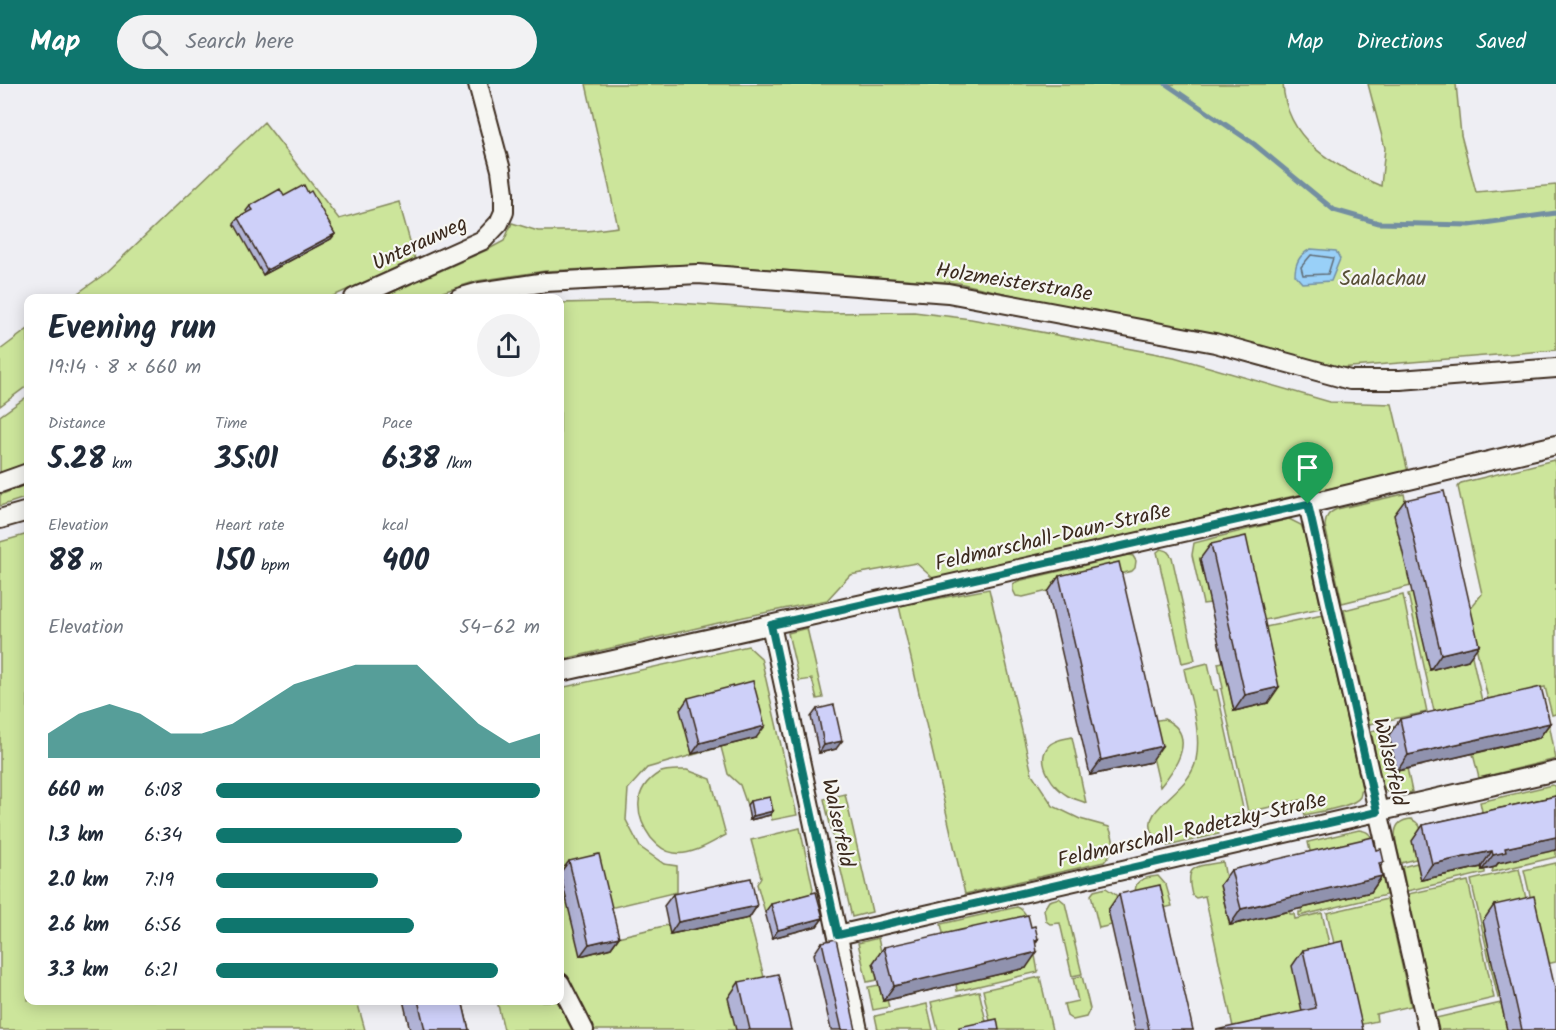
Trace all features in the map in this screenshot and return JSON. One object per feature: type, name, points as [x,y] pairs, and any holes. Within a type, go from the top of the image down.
[{"type":"street","name":"Unterauweg","points":[[363,294],[483,240],[500,223],[504,212],[501,170],[478,84]]},
{"type":"street","name":"Holzmeisterstraße","points":[[473,294],[546,282],[698,274],[948,293],[1215,343],[1350,380],[1400,380],[1556,368]]},
{"type":"street","name":"Feldmarschall-Daun-Straße","points":[[564,671],[1556,446]]},
{"type":"street","points":[[0,483],[24,474]]},
{"type":"street","name":"Walserfeld","points":[[1308,504],[1428,1030]]},
{"type":"street","points":[[0,519],[24,512]]},
{"type":"street","name":"Walserfeld","points":[[771,625],[858,1030]]},
{"type":"street","name":"Feldmarschall-Radetzky-Straße","points":[[838,935],[1556,771]]},
{"type":"street","points":[[564,991],[584,1030]]},
{"type":"green space","name":"Saalachau","points":[[586,84],[1283,84],[1286,104],[1303,136],[1330,160],[1381,186],[1385,148],[1368,84],[1456,84],[1461,135],[1476,192],[1556,185],[1556,350],[1339,368],[959,283],[698,264],[545,271],[477,281],[436,294],[389,294],[504,241],[512,223],[538,231],[587,231],[618,227]]},
{"type":"green space","points":[[264,122],[339,219],[399,202],[415,259],[338,294],[77,294],[106,273]]},
{"type":"green space","points":[[649,301],[826,313],[914,312],[971,319],[1174,357],[1330,402],[1392,404],[1408,472],[1285,498],[935,580],[916,563],[850,575],[827,600],[564,659],[564,303]]},
{"type":"green space","points":[[24,332],[24,388],[0,406],[0,350]]},
{"type":"green space","points":[[24,399],[24,467],[0,477],[0,416]]},
{"type":"green space","points":[[1554,460],[1556,468],[1556,714],[1552,715],[1545,687],[1488,699],[1468,611],[1482,594],[1458,487],[1461,483]]},
{"type":"green space","points":[[24,486],[24,498],[0,506],[0,495]]},
{"type":"green space","points":[[1404,494],[1408,512],[1411,586],[1342,603],[1325,526],[1328,515],[1337,509]]},
{"type":"green space","points":[[1289,519],[1301,525],[1304,532],[1321,608],[1260,621],[1200,559],[1210,603],[1203,604],[1192,555],[1194,543]]},
{"type":"green space","points":[[24,535],[24,1005],[358,1005],[365,1030],[0,1030],[0,542]]},
{"type":"green space","points":[[1161,549],[1167,551],[1172,557],[1195,660],[1182,663],[1157,552]]},
{"type":"green space","points":[[1128,555],[1133,556],[1136,561],[1132,571],[1023,597],[1016,596],[1013,590],[1013,584],[1018,581]]},
{"type":"green space","points":[[989,589],[1032,774],[1053,806],[1080,819],[1109,827],[1113,846],[1104,862],[965,894],[899,606]]},
{"type":"green space","points":[[1412,593],[1464,620],[1482,701],[1434,711],[1408,594]]},
{"type":"green space","points":[[1403,595],[1427,712],[1369,724],[1344,610]]},
{"type":"green space","points":[[1323,615],[1362,788],[1360,797],[1350,804],[1305,815],[1301,800],[1248,812],[1221,689],[1223,688],[1218,663],[1223,662],[1234,710],[1261,628]]},
{"type":"green space","points":[[807,628],[823,698],[817,699],[812,679],[799,681],[788,633]]},
{"type":"green space","points":[[748,646],[761,658],[797,815],[772,820],[767,801],[747,805],[740,785],[728,774],[721,747],[647,768],[628,789],[626,820],[640,847],[664,864],[677,866],[677,892],[601,910],[609,939],[668,925],[671,934],[749,918],[767,989],[736,1030],[591,1030],[564,974],[564,687]]},
{"type":"green space","points":[[1208,663],[1214,690],[1217,690],[1244,813],[1216,820],[1219,834],[1168,846],[1159,841],[1153,833],[1152,819],[1159,807],[1189,776],[1196,760],[1197,749],[1198,737],[1184,669]]},
{"type":"green space","points":[[1449,713],[1397,770],[1407,768],[1412,792],[1393,796],[1386,791],[1382,784],[1371,731]]},
{"type":"green space","points":[[1164,719],[1174,725],[1180,733],[1182,742],[1178,761],[1160,787],[1145,722]]},
{"type":"green space","points":[[1549,723],[1556,759],[1479,778],[1473,754],[1539,738]]},
{"type":"green space","points":[[1072,737],[1086,803],[1070,797],[1057,787],[1045,768],[1044,754],[1049,745]]},
{"type":"green space","points":[[669,770],[687,770],[711,779],[726,835],[688,853],[670,852],[658,846],[646,830],[639,812],[640,795],[650,779],[659,773]]},
{"type":"green space","points":[[1552,785],[1556,786],[1556,815],[1485,825],[1480,802]]},
{"type":"green space","points":[[845,794],[872,912],[852,917],[824,799]]},
{"type":"green space","points":[[1411,819],[1417,822],[1422,831],[1421,842],[1416,859],[1401,863],[1396,842],[1396,829],[1398,824]]},
{"type":"green space","points":[[800,828],[813,889],[810,900],[765,912],[757,884],[761,877],[751,840]]},
{"type":"green space","points":[[1359,830],[1368,833],[1373,841],[1313,864],[1308,842]]},
{"type":"green space","points":[[1556,850],[1556,857],[1492,872],[1494,864]]},
{"type":"green space","points":[[1223,862],[1227,884],[1220,886],[1230,925],[1289,911],[1290,914],[1294,914],[1295,919],[1322,913],[1332,957],[1305,1023],[1233,1027],[1205,896],[1196,898],[1192,895],[1190,885],[1191,872],[1194,868]]},
{"type":"green space","points":[[1417,863],[1421,880],[1481,867],[1485,873],[1407,891],[1402,867]]},
{"type":"green space","points":[[1556,863],[1556,962],[1546,964],[1524,870]]},
{"type":"green space","points":[[1519,869],[1542,965],[1498,998],[1471,880]]},
{"type":"green space","points":[[1382,875],[1386,895],[1299,916],[1299,912],[1302,912],[1301,908]]},
{"type":"green space","points":[[1158,876],[1166,885],[1172,906],[1160,909],[1137,903],[1135,891],[1138,883],[1145,878]]},
{"type":"green space","points":[[1468,881],[1494,998],[1434,1012],[1408,894]]},
{"type":"green space","points":[[1106,888],[1116,895],[1119,907],[1108,910],[1112,925],[1099,928],[1091,895],[1094,891]]},
{"type":"green space","points":[[1059,898],[1065,903],[1082,974],[1072,976],[1060,923],[1050,924],[1046,921],[1044,909],[1049,901]]},
{"type":"green space","points":[[1387,899],[1411,1006],[1376,1014],[1377,1021],[1353,1026],[1327,913]]},
{"type":"green space","points":[[1017,907],[1027,917],[1033,944],[946,946],[941,924]]},
{"type":"green space","points":[[878,938],[883,961],[874,963],[877,980],[867,982],[858,943]]},
{"type":"green space","points":[[1034,950],[1038,972],[957,991],[956,984]]},
{"type":"green space","points":[[1082,976],[1090,1009],[1086,1017],[1073,1020],[1067,1016],[1064,1004],[1078,1001],[1073,978]]},
{"type":"green space","points":[[1040,977],[1052,1030],[992,1030],[983,990]]},
{"type":"green space","points":[[879,985],[883,1001],[887,1000],[889,1007],[873,1010],[868,987]]},
{"type":"green space","points":[[979,991],[988,1030],[938,1030],[931,1002]]},
{"type":"green space","points":[[1501,1003],[1507,1030],[1439,1030],[1436,1018]]},
{"type":"green space","points":[[927,1004],[933,1030],[878,1030],[875,1016]]},
{"type":"green space","points":[[498,1005],[559,1005],[572,1030],[504,1030]]},
{"type":"water","points":[[1311,249],[1336,251],[1340,259],[1331,281],[1302,283],[1295,275],[1299,260]]},
{"type":"building","points":[[304,185],[308,193],[311,191],[335,234],[267,270],[238,218],[253,210],[250,206],[280,189],[284,196]]},
{"type":"building","points":[[1444,491],[1479,645],[1441,654],[1405,500]]},
{"type":"building","points":[[1246,536],[1279,687],[1245,695],[1211,544]]},
{"type":"building","points":[[1119,562],[1162,746],[1101,760],[1059,576]]},
{"type":"building","points":[[753,681],[765,726],[700,743],[688,698]]},
{"type":"building","points":[[1541,687],[1550,723],[1408,755],[1400,719]]},
{"type":"building","points":[[834,705],[842,741],[824,745],[817,709]]},
{"type":"building","points":[[1556,796],[1556,837],[1505,848],[1506,852],[1493,855],[1492,851],[1432,864],[1423,825]]},
{"type":"building","points":[[770,797],[773,811],[753,816],[750,801]]},
{"type":"building","points":[[1373,837],[1376,850],[1381,849],[1384,862],[1379,863],[1382,876],[1241,909],[1231,870]]},
{"type":"building","points":[[599,854],[619,937],[589,944],[569,861]]},
{"type":"building","points":[[751,878],[757,906],[678,922],[673,894]]},
{"type":"building","points":[[1160,885],[1193,1030],[1146,1030],[1149,1029],[1119,894]]},
{"type":"building","points":[[816,892],[823,918],[778,930],[771,904]]},
{"type":"building","points":[[1534,896],[1556,993],[1556,1030],[1522,1030],[1494,905]]},
{"type":"building","points":[[1028,915],[1031,927],[1035,926],[1038,939],[1035,940],[1037,952],[894,986],[884,947]]},
{"type":"building","points":[[836,939],[856,1030],[842,1030],[822,942]]},
{"type":"building","points":[[1343,941],[1363,1030],[1216,1030],[1316,1008],[1303,950]]},
{"type":"building","points":[[778,974],[791,1030],[750,1030],[739,982]]},
{"type":"building","points":[[419,1005],[463,1005],[469,1030],[425,1030]]},
{"type":"building","points":[[997,1019],[999,1030],[959,1030],[959,1027]]},
{"type":"waterway","points":[[1166,84],[1254,144],[1334,210],[1379,223],[1470,225],[1556,213]]},
{"type":"route","points":[[1308,504],[1377,812],[838,935],[771,625],[1308,504]]}]
